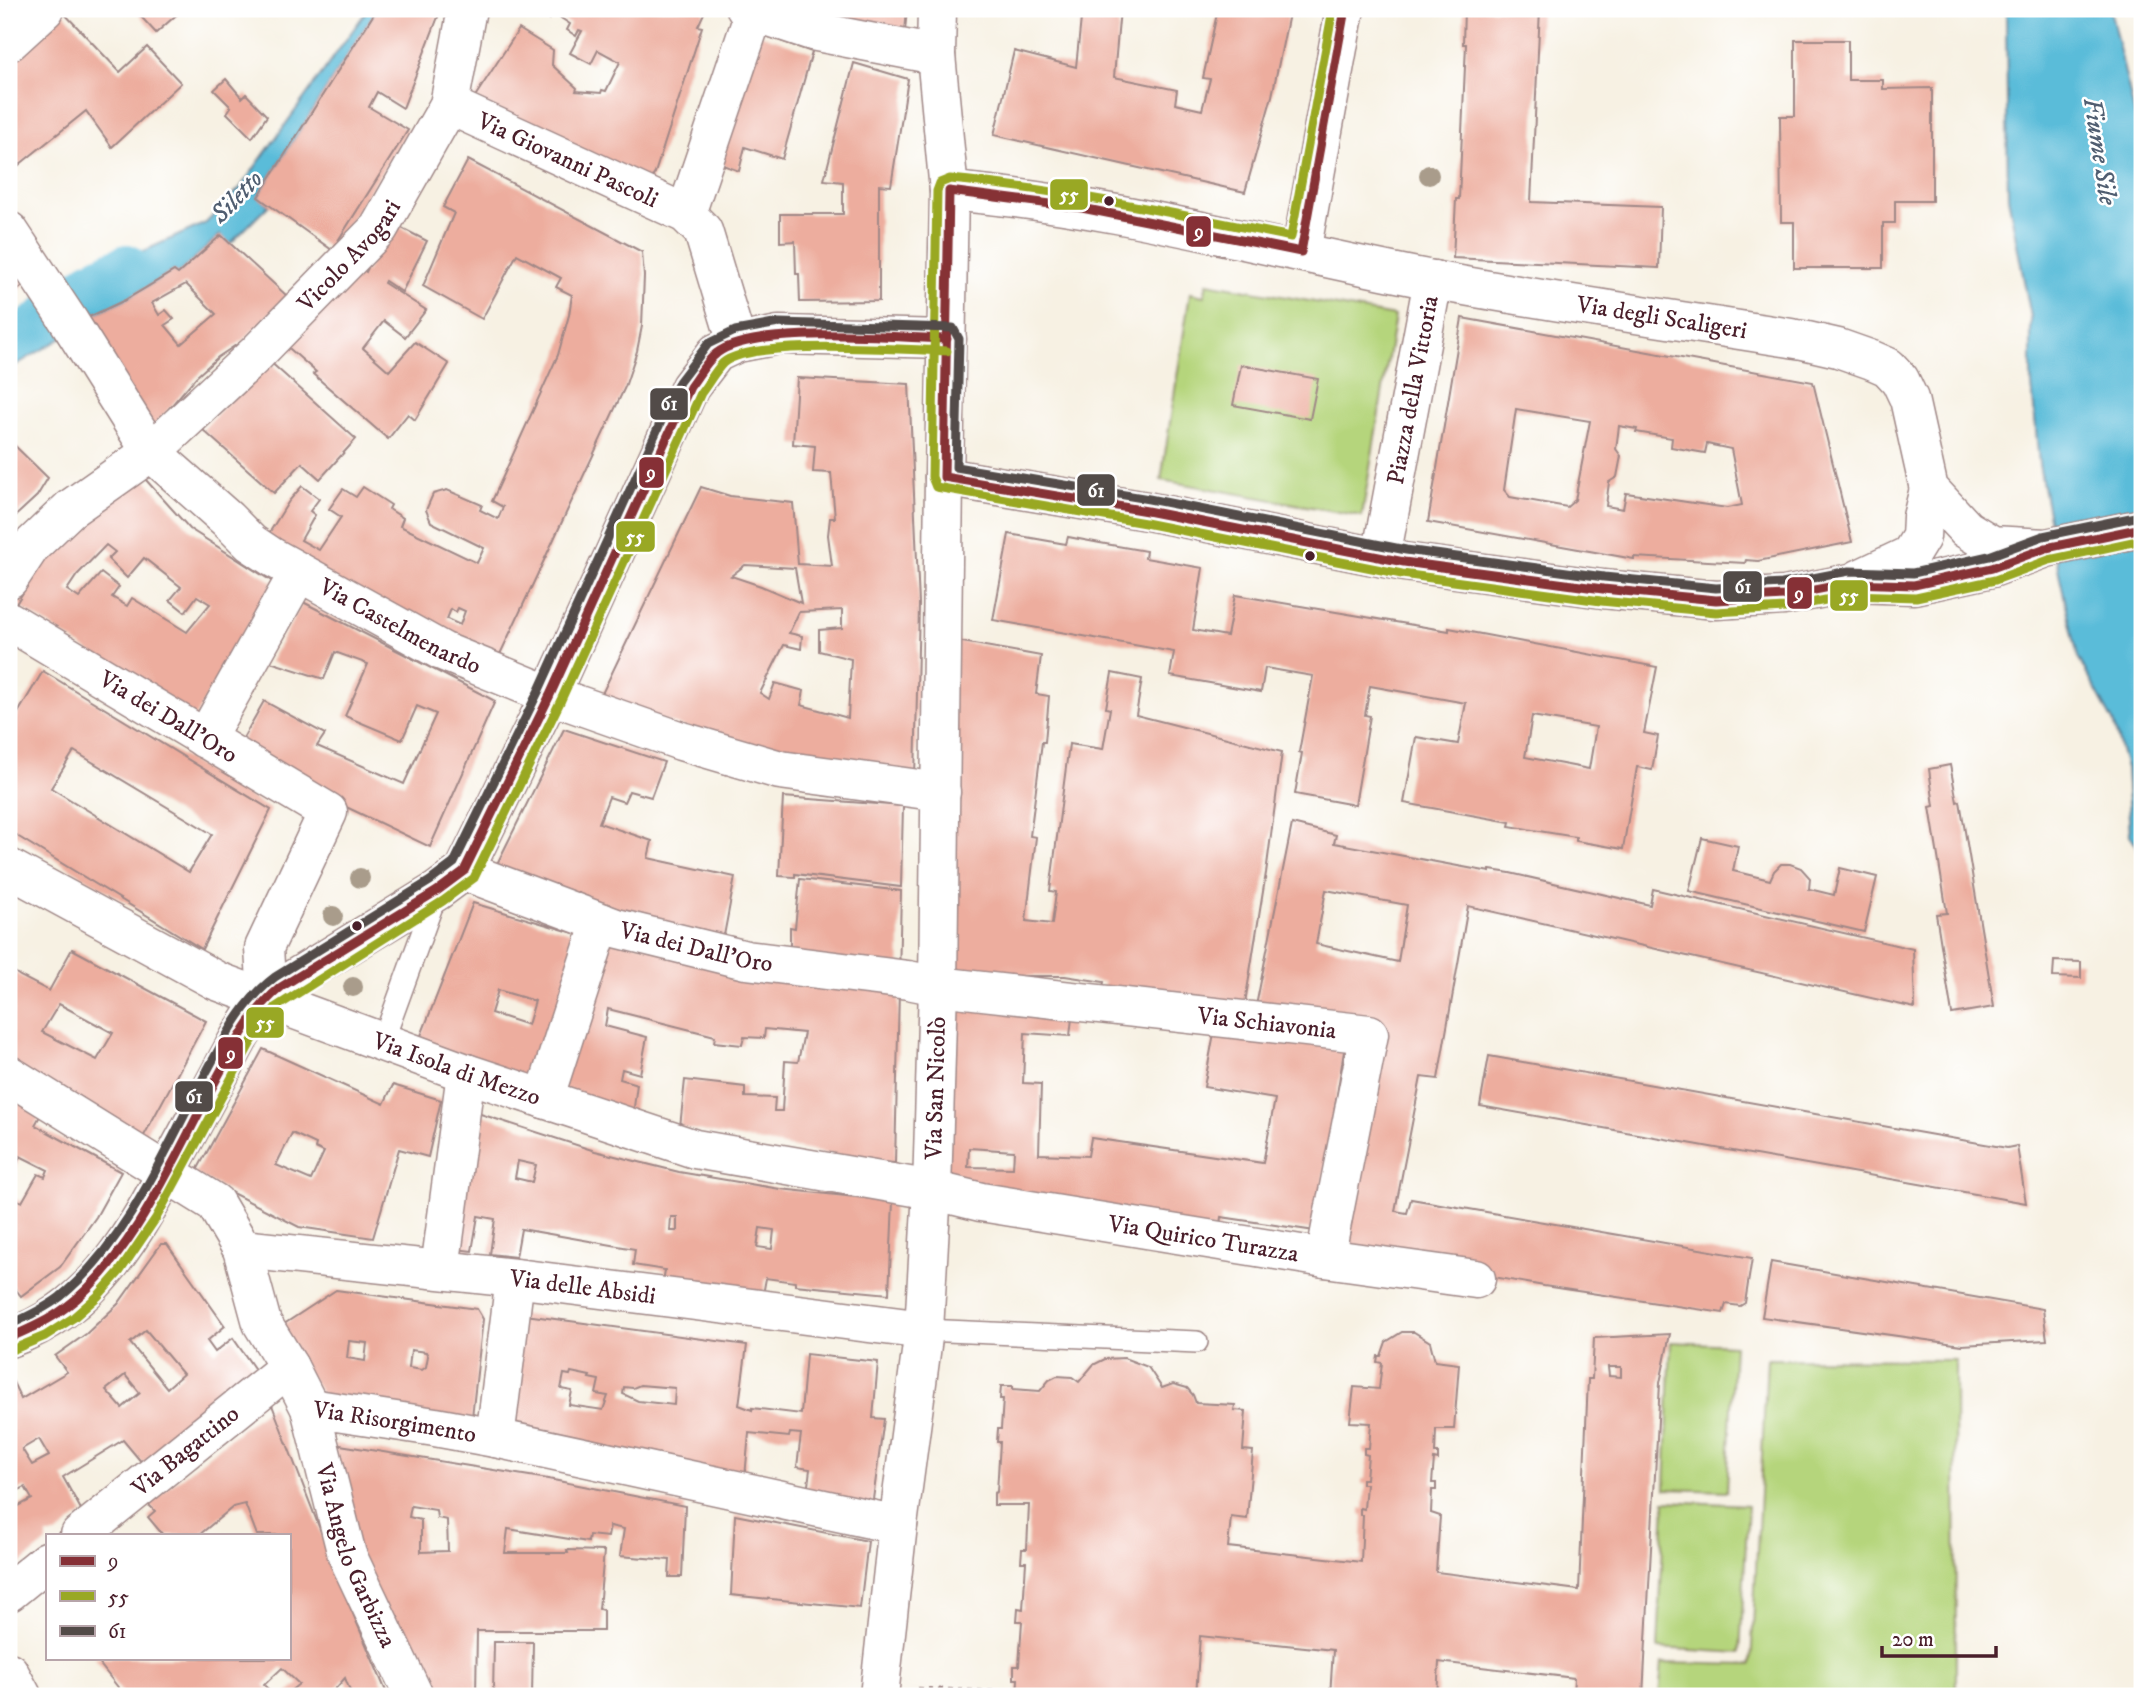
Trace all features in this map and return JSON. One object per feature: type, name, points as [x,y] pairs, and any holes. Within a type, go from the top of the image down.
[{"type":"street","points":[[9,42],[45,9]]},
{"type":"street","name":"Vicolo Avogari","points":[[9,579],[31,547],[70,509],[151,452],[255,355],[379,228],[449,105],[467,9]]},
{"type":"street","points":[[937,9],[936,55],[949,191],[944,477],[1147,511],[1381,557],[1603,589],[1716,600],[1784,596],[1850,583],[1914,585],[1992,568],[2046,548],[2142,528]]},
{"type":"street","points":[[1301,252],[1345,9]]},
{"type":"street","points":[[750,11],[812,31],[936,55]]},
{"type":"street","name":"Via Giovanni Pascoli","points":[[686,214],[750,11]]},
{"type":"street","name":"Via Giovanni Pascoli","points":[[449,105],[686,214],[703,231],[737,342]]},
{"type":"street","name":"Piazza della Vittoria","points":[[949,191],[1000,195],[1070,206],[1433,280],[1381,557]]},
{"type":"street","name":"Via Castelmenardo","points":[[9,231],[151,452],[251,543],[299,572],[442,651],[550,695],[681,741],[780,770],[941,792]]},
{"type":"street","name":"Via degli Scaligeri","points":[[1433,280],[1802,340],[1838,348],[1888,367],[1900,380],[1909,399],[1929,489]]},
{"type":"street","points":[[9,1339],[26,1333],[59,1314],[88,1292],[107,1271],[132,1236],[245,1027],[267,998],[306,970],[450,881],[550,695],[690,387],[716,354],[737,342],[779,335],[947,339]]},
{"type":"street","name":"Via San Nicolò","points":[[880,1692],[898,1525],[924,1331],[932,1190],[939,986],[944,477]]},
{"type":"street","points":[[1850,583],[1910,555],[1921,537],[1922,517],[1929,489]]},
{"type":"street","points":[[1929,489],[1966,529],[1992,545],[2046,548]]},
{"type":"street","points":[[205,739],[299,572]]},
{"type":"street","name":"Via dei Dall'Oro","points":[[9,621],[328,812],[264,948],[267,998]]},
{"type":"street","name":"Via Isola di Mezzo","points":[[9,868],[217,981],[466,1073],[695,1149],[932,1190]]},
{"type":"street","name":"Via dei Dall'Oro","points":[[450,881],[617,928],[746,960],[939,986]]},
{"type":"street","points":[[544,1099],[601,922]]},
{"type":"street","name":"Via Schiavonia","points":[[939,986],[1369,1034],[1325,1258]]},
{"type":"street","points":[[440,1269],[466,1073]]},
{"type":"street","name":"Via Risorgimento","points":[[9,1075],[215,1203],[242,1249],[262,1323],[310,1408],[435,1426],[898,1525]]},
{"type":"street","name":"Via Quirico Turazza","points":[[932,1190],[981,1202],[1325,1258],[1476,1279]]},
{"type":"street","name":"Via delle Absidi","points":[[242,1249],[515,1278],[924,1331]]},
{"type":"street","points":[[495,1438],[515,1278]]},
{"type":"street","name":"Via Bagattino","points":[[81,1534],[289,1367]]},
{"type":"street","name":"Via Angelo Garbizza","points":[[310,1408],[347,1555],[414,1696]]},
{"type":"street","points":[[9,1592],[46,1562]]},
{"type":"street","points":[[9,1672],[22,1696]]},
{"type":"lane","points":[[383,1041],[450,881]]},
{"type":"lane","points":[[924,1331],[1198,1342]]},
{"type":"path","points":[[880,1692],[1004,1692]]},
{"type":"green space","points":[[1207,283],[1395,316],[1362,516],[1161,480],[1190,293],[1204,296]]},
{"type":"green space","points":[[1671,1342],[1734,1345],[1727,1491],[1665,1489]]},
{"type":"green space","points":[[1767,1359],[1955,1360],[1956,1696],[1659,1696],[1662,1663],[1751,1665]]},
{"type":"green space","points":[[1665,1501],[1748,1505],[1740,1653],[1658,1648]]},
{"type":"water","points":[[368,9],[377,9],[258,197],[269,205],[230,244],[220,235],[178,274],[174,271],[94,315],[71,278],[126,259],[206,223],[240,188]]},
{"type":"water","name":"Fiume Sile","points":[[2006,9],[2110,9],[2142,146],[2142,856],[2130,835],[2126,768],[2113,722],[2078,657],[2039,464],[2031,374],[2031,317],[2008,197]]},
{"type":"water","points":[[43,292],[67,335],[9,369],[9,324]]},
{"type":"building","points":[[60,9],[120,72],[147,47],[181,83],[112,147],[86,111],[9,173],[9,54]]},
{"type":"building","points":[[134,9],[183,9],[156,33]]},
{"type":"building","points":[[377,9],[441,9],[403,108],[377,92],[369,107],[408,130],[332,250],[258,197]]},
{"type":"building","points":[[543,9],[705,11],[698,26],[702,27],[655,173],[646,187],[474,98],[519,29],[553,50],[552,65],[577,88],[576,91],[606,91],[620,62],[598,50],[591,64],[570,53],[582,31],[579,30],[576,36],[567,30],[570,24],[553,13],[549,19],[541,13]]},
{"type":"building","points":[[796,9],[907,9],[905,31]]},
{"type":"building","points":[[1082,9],[1120,9],[1114,77],[1177,90],[1175,104],[1202,110],[1210,79],[1203,78],[1218,9],[1290,9],[1272,96],[1245,192],[994,135],[1014,51],[1076,67]]},
{"type":"building","points":[[1464,9],[1540,9],[1531,202],[1661,207],[1659,268],[1453,258],[1456,199],[1459,199],[1466,44],[1463,44]]},
{"type":"building","points":[[760,34],[812,52],[782,159],[745,147],[739,171],[717,163]]},
{"type":"building","points":[[1795,40],[1848,40],[1848,80],[1883,80],[1883,89],[1932,88],[1932,201],[1895,201],[1895,223],[1883,223],[1883,268],[1794,268],[1794,222],[1781,222],[1780,116],[1795,116]]},
{"type":"building","points":[[854,63],[908,79],[891,186],[879,185],[879,301],[800,302],[795,241],[780,242],[780,214],[843,214],[843,182],[824,180]]},
{"type":"building","points":[[226,79],[242,98],[246,94],[267,116],[252,138],[227,113],[231,107],[214,90]]},
{"type":"building","points":[[468,160],[642,252],[642,326],[625,387],[495,665],[261,546],[289,501],[302,486],[319,499],[310,511],[315,515],[301,540],[319,550],[341,517],[329,509],[343,489],[356,497],[363,487],[391,505],[389,509],[403,518],[400,526],[477,563],[484,548],[431,522],[426,510],[433,494],[447,490],[482,505],[480,510],[498,519],[503,507],[492,501],[558,355],[572,295],[556,287],[561,278],[517,254],[482,319],[423,286],[454,213],[443,207]],"holes":[[[458,608],[465,611],[460,625],[447,619],[451,609],[456,612]]]},
{"type":"building","points":[[390,222],[427,241],[402,292],[385,281],[384,283],[426,310],[405,337],[384,321],[363,348],[389,371],[415,342],[449,364],[415,420],[408,414],[388,439],[313,374],[316,372],[282,342],[354,262],[366,272]]},
{"type":"building","points":[[221,235],[287,296],[242,341],[218,357],[196,377],[148,433],[74,324],[125,300],[174,271],[178,274]],"holes":[[[186,284],[216,314],[181,344],[165,325],[174,319],[166,310],[159,315],[152,303]]]},
{"type":"building","points":[[9,262],[24,285],[9,297]]},
{"type":"building","points":[[1462,318],[1813,382],[1852,542],[1758,561],[1746,560],[1745,563],[1634,559],[1428,522]],"holes":[[[1516,409],[1590,421],[1575,500],[1567,507],[1510,497],[1504,490]],[[1619,426],[1672,438],[1671,447],[1705,453],[1707,444],[1731,449],[1742,505],[1727,508],[1626,493],[1623,509],[1606,506],[1609,482],[1617,477],[1621,456],[1616,449]]]},
{"type":"building","points":[[267,359],[356,439],[320,479],[302,463],[274,493],[203,430]]},
{"type":"building","points":[[1241,365],[1318,379],[1310,419],[1233,405]]},
{"type":"building","points":[[797,378],[909,384],[919,604],[915,779],[833,769],[598,702],[701,487],[730,496],[793,503],[798,564],[832,566],[828,535],[830,518],[835,518],[831,473],[813,472],[815,446],[793,444]],"holes":[[[745,565],[795,568],[801,603],[731,576]],[[842,610],[842,628],[819,630],[819,651],[851,659],[848,718],[801,705],[804,691],[775,683],[769,699],[760,693],[784,645],[801,649],[802,636],[789,633],[799,612]]]},
{"type":"building","points":[[9,440],[48,478],[37,496],[9,522]]},
{"type":"building","points":[[137,470],[190,529],[273,582],[194,719],[16,604],[65,524]],"holes":[[[106,545],[115,552],[108,559],[127,578],[144,558],[181,587],[170,600],[185,612],[197,596],[210,604],[187,632],[132,598],[127,606],[112,597],[119,587],[101,573],[79,598],[67,590],[77,575]]]},
{"type":"building","points":[[1009,534],[1066,544],[1068,537],[1146,551],[1145,558],[1203,568],[1193,630],[1227,636],[1235,595],[1449,631],[1449,628],[1657,667],[1644,733],[1658,736],[1652,770],[1637,767],[1623,849],[1576,841],[1576,837],[1509,826],[1510,822],[1404,803],[1416,737],[1458,744],[1466,703],[1370,686],[1365,715],[1370,716],[1355,805],[1295,794],[1302,753],[1299,752],[1313,676],[1265,668],[1261,692],[1170,676],[1174,652],[993,620]],"holes":[[[1532,716],[1596,727],[1589,769],[1525,757]]]},
{"type":"building","points":[[303,602],[495,701],[430,847],[296,783],[237,749],[264,701],[325,734],[317,746],[404,784],[436,714],[417,706],[402,740],[345,716],[368,664],[335,652],[324,679],[270,662]]},
{"type":"building","points":[[951,640],[1041,656],[1036,694],[1049,696],[1045,742],[1042,742],[1030,836],[1036,837],[1026,921],[1052,924],[1056,892],[1050,891],[1069,744],[1103,749],[1110,709],[1106,708],[1112,673],[1142,679],[1136,715],[1282,752],[1245,1003],[1102,991],[1104,982],[1065,976],[948,981]]},
{"type":"building","points":[[43,671],[271,810],[202,949],[9,831],[9,728]],"holes":[[[74,751],[212,834],[189,872],[51,788]]]},
{"type":"building","points":[[564,729],[664,762],[651,797],[629,791],[624,802],[609,797],[599,823],[652,841],[648,858],[735,877],[723,941],[493,872]]},
{"type":"building","points":[[1950,765],[1957,802],[1960,801],[1994,1007],[1952,1014],[1936,914],[1947,913],[1930,807],[1934,806],[1929,769]]},
{"type":"building","points":[[783,797],[903,806],[901,887],[795,874],[795,877],[779,876]]},
{"type":"building","points":[[1292,824],[1336,835],[1334,843],[1490,872],[1510,873],[1650,905],[1653,889],[1913,949],[1915,1008],[1468,906],[1438,1079],[1421,1077],[1395,1211],[1407,1213],[1411,1199],[1752,1258],[1745,1303],[1740,1306],[1726,1304],[1723,1313],[1544,1286],[1344,1250],[1382,1033],[1256,1006]],"holes":[[[1326,890],[1407,905],[1398,962],[1316,944]]]},
{"type":"building","points":[[1702,838],[1738,846],[1733,871],[1770,880],[1781,864],[1790,864],[1801,868],[1810,878],[1809,889],[1834,895],[1840,868],[1877,877],[1864,932],[1689,891]]},
{"type":"building","points":[[800,879],[901,891],[899,979],[790,953],[790,927],[795,928]]},
{"type":"building","points":[[473,903],[584,936],[538,1086],[417,1046]],"holes":[[[498,990],[535,1001],[528,1025],[491,1013]]]},
{"type":"building","points":[[603,938],[899,990],[895,1163],[883,1164],[680,1127],[685,1080],[745,1087],[745,1097],[775,1098],[774,1111],[782,1111],[785,1061],[798,1062],[804,1033],[765,1029],[764,1038],[744,1037],[742,1045],[714,1042],[715,1036],[608,1009],[605,1026],[647,1037],[640,1074],[622,1069],[620,1079],[637,1084],[633,1115],[556,1088]]},
{"type":"building","points":[[72,949],[206,1021],[139,1145],[9,1072],[9,968],[49,991]],"holes":[[[59,1004],[113,1033],[97,1060],[42,1032]]]},
{"type":"building","points":[[2054,961],[2081,962],[2081,978],[2053,977]]},
{"type":"building","points":[[950,997],[1073,1009],[1070,1036],[1025,1033],[1023,1083],[1041,1084],[1039,1154],[1088,1156],[1091,1138],[1263,1163],[1275,1099],[1204,1087],[1214,1033],[1345,1045],[1315,1231],[1221,1217],[1219,1231],[936,1186]],"holes":[[[969,1148],[1014,1151],[1013,1168],[968,1167]]]},
{"type":"building","points":[[263,1049],[384,1104],[393,1085],[441,1100],[428,1157],[399,1149],[373,1238],[299,1227],[195,1174]],"holes":[[[292,1133],[316,1144],[315,1148],[324,1152],[311,1180],[276,1165]]]},
{"type":"building","points":[[1489,1056],[2007,1148],[2017,1146],[2026,1203],[1480,1106]]},
{"type":"building","points":[[9,1093],[41,1114],[35,1125],[121,1172],[96,1217],[60,1267],[21,1296],[9,1281],[9,1196],[22,1202],[38,1174],[45,1177],[48,1170],[20,1156],[9,1184]]},
{"type":"building","points":[[465,1109],[595,1151],[679,1172],[780,1189],[893,1201],[889,1294],[795,1285],[795,1282],[766,1278],[763,1295],[663,1282],[665,1270],[633,1265],[635,1249],[521,1229],[516,1257],[490,1254],[495,1219],[478,1216],[472,1251],[447,1248]],"holes":[[[518,1161],[536,1165],[532,1182],[515,1178]],[[671,1217],[677,1217],[677,1231],[670,1231]],[[760,1228],[774,1230],[772,1249],[757,1247]]]},
{"type":"building","points":[[161,1244],[167,1244],[225,1326],[207,1341],[215,1352],[233,1338],[256,1371],[143,1464],[123,1440],[63,1477],[83,1513],[57,1534],[46,1534],[46,1543],[9,1573],[9,1496],[15,1508],[32,1499],[25,1487],[9,1495],[9,1374],[21,1399],[67,1372],[55,1356],[86,1334],[118,1304]],"holes":[[[146,1330],[183,1374],[167,1388],[130,1343]],[[125,1375],[140,1393],[122,1408],[106,1390]],[[39,1439],[49,1456],[32,1465],[22,1449]]]},
{"type":"building","points":[[1771,1262],[2043,1309],[2047,1340],[1962,1345],[1762,1317]]},
{"type":"building","points":[[336,1290],[477,1309],[483,1319],[471,1426],[329,1405],[278,1328]],"holes":[[[349,1341],[367,1343],[365,1361],[347,1358]],[[411,1350],[426,1352],[426,1367],[422,1370],[409,1368]]]},
{"type":"building","points":[[518,1314],[747,1345],[739,1405],[752,1410],[801,1414],[806,1354],[878,1362],[873,1418],[884,1419],[871,1514],[806,1502],[810,1469],[797,1467],[801,1434],[790,1433],[789,1437],[749,1433],[745,1477],[501,1434]],"holes":[[[571,1372],[599,1380],[596,1394],[608,1396],[603,1410],[569,1405],[572,1391],[561,1389],[564,1374],[570,1375]],[[640,1385],[675,1388],[674,1405],[638,1401],[623,1394],[624,1387],[633,1388]]]},
{"type":"building","points":[[1402,1332],[1414,1332],[1430,1342],[1435,1361],[1459,1364],[1454,1429],[1436,1429],[1435,1453],[1438,1453],[1438,1460],[1434,1459],[1432,1483],[1436,1483],[1436,1490],[1432,1490],[1431,1513],[1440,1516],[1436,1572],[1579,1590],[1588,1379],[1592,1379],[1594,1338],[1670,1334],[1660,1383],[1643,1696],[1573,1696],[1574,1678],[1439,1662],[1437,1696],[1330,1696],[1333,1650],[1200,1636],[1196,1696],[1017,1696],[1018,1679],[1014,1679],[1014,1666],[1019,1666],[1022,1621],[1017,1621],[1018,1608],[1023,1609],[1026,1562],[1021,1562],[1022,1549],[1027,1549],[1029,1505],[994,1505],[1000,1442],[997,1442],[998,1429],[1001,1429],[1003,1399],[1000,1399],[1001,1386],[1040,1391],[1049,1380],[1057,1376],[1072,1377],[1079,1382],[1093,1365],[1105,1359],[1124,1358],[1148,1367],[1162,1388],[1173,1384],[1187,1388],[1196,1403],[1235,1405],[1234,1410],[1246,1411],[1243,1450],[1253,1451],[1247,1519],[1231,1517],[1228,1547],[1361,1562],[1363,1515],[1360,1515],[1360,1508],[1364,1509],[1366,1484],[1362,1484],[1362,1479],[1366,1479],[1368,1455],[1364,1454],[1364,1448],[1369,1448],[1371,1423],[1350,1422],[1354,1387],[1379,1389],[1382,1363],[1377,1362],[1386,1342]],"holes":[[[1608,1367],[1621,1367],[1621,1377],[1609,1376]]]},
{"type":"building","points":[[272,1405],[348,1602],[388,1696],[352,1696],[345,1678],[329,1696],[284,1696],[299,1684],[282,1668],[264,1685],[275,1696],[125,1696],[97,1660],[290,1660],[290,1534],[257,1534],[245,1504],[233,1507],[200,1534],[162,1534],[148,1517],[155,1511],[148,1504]]},
{"type":"building","points":[[334,1444],[548,1479],[685,1506],[682,1577],[669,1577],[670,1560],[620,1556],[624,1529],[610,1526],[608,1537],[589,1535],[588,1542],[508,1529],[505,1553],[604,1551],[599,1609],[603,1610],[603,1631],[477,1631],[476,1696],[426,1696],[353,1549]],"holes":[[[411,1506],[436,1510],[437,1518],[447,1520],[448,1551],[421,1552],[421,1520],[409,1517]]]},
{"type":"building","points":[[735,1515],[868,1541],[860,1608],[731,1595]]},
{"type":"building","points":[[494,1642],[533,1642],[532,1696],[493,1696]]},
{"type":"waterway","name":"Siletto","points":[[9,345],[90,281],[127,264]]},
{"type":"transit line","name":"55","points":[[1333,9],[1291,237],[1036,189],[950,179],[940,183],[937,191],[932,477],[936,487],[1145,523],[1402,574],[1601,601],[1716,612],[1785,608],[1851,595],[1916,597],[1995,580],[2049,560],[2142,540]]},
{"type":"transit line","name":"9","points":[[1345,9],[1301,252],[1082,208],[949,191],[944,477],[1147,511],[1404,562],[1603,589],[1716,600],[1784,596],[1850,583],[1914,585],[1992,568],[2046,548],[2142,528]]},
{"type":"transit line","name":"61","points":[[9,1325],[60,1297],[84,1275],[106,1249],[126,1221],[161,1161],[228,1032],[244,1008],[264,986],[454,863],[539,690],[679,382],[708,344],[735,331],[779,323],[953,328],[959,339],[956,467],[1149,499],[1406,550],[1604,577],[1716,588],[1782,584],[1849,571],[1913,573],[1989,556],[2043,536],[2140,516]]},
{"type":"transit line","name":"9","points":[[9,1338],[65,1308],[90,1287],[112,1261],[152,1202],[237,1041],[270,996],[437,891],[464,871],[550,695],[690,387],[709,360],[735,344],[762,338],[862,335],[947,339]]},
{"type":"transit line","name":"55","points":[[14,1349],[45,1336],[73,1318],[98,1296],[120,1271],[156,1218],[250,1044],[276,1007],[443,901],[474,878],[561,700],[701,393],[723,363],[739,355],[795,348],[947,351]]}]
